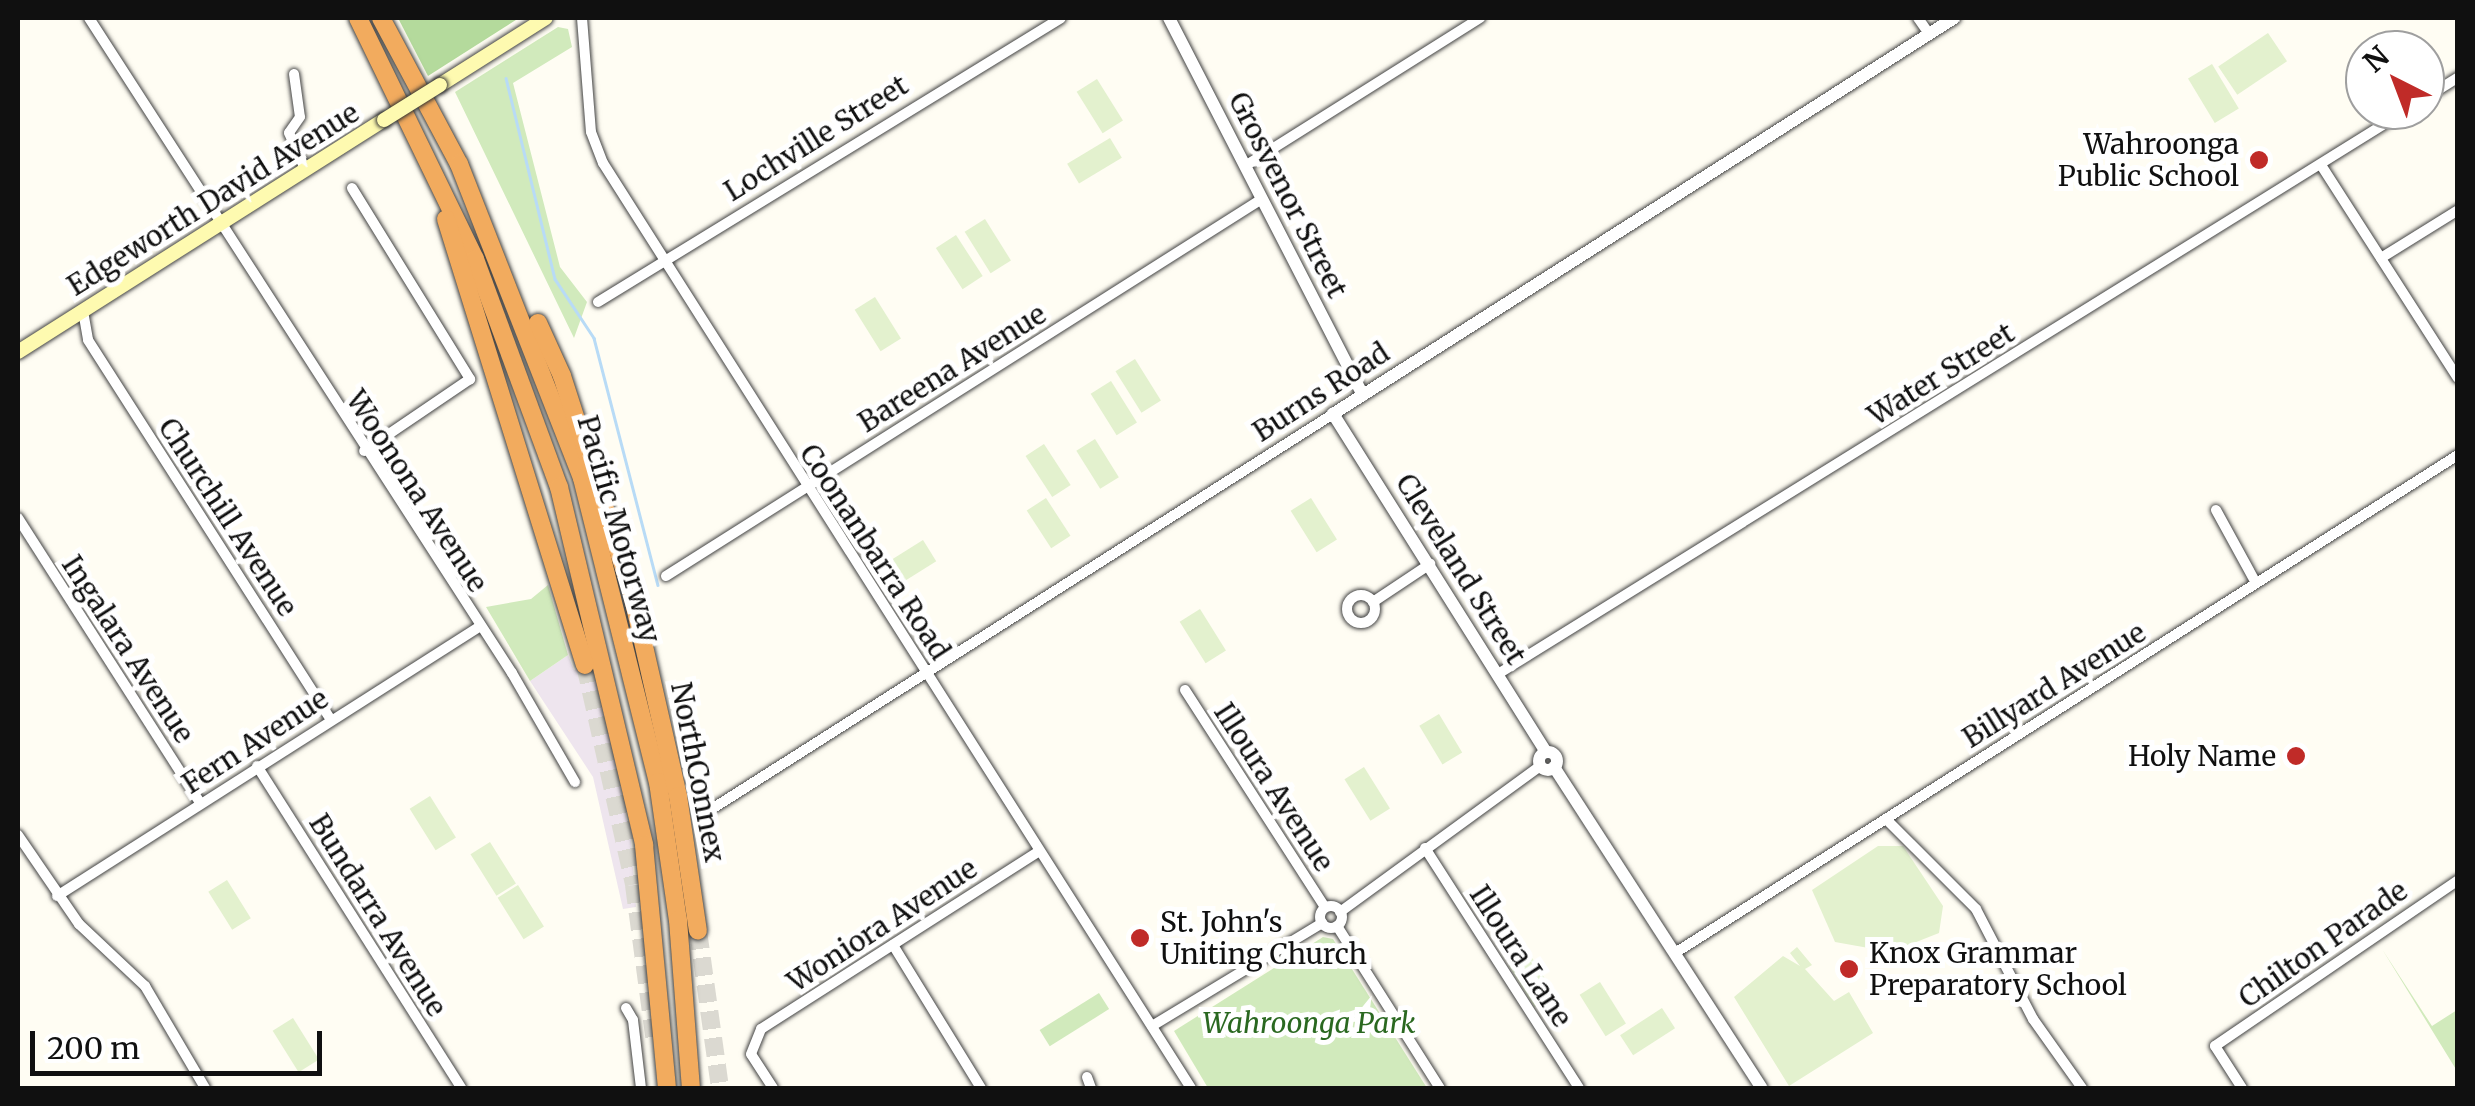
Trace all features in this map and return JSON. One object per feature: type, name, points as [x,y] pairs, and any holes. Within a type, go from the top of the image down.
[{"type":"highway","name":"Pacific Motorway","points":[[358,18],[416,134],[512,352],[588,588],[644,845],[667,1088]]},
{"type":"highway","name":"Pacific Motorway","points":[[381,18],[489,235],[582,478],[658,782],[678,920],[691,1088]]},
{"type":"highway","points":[[416,134],[480,324],[585,665]]},
{"type":"highway","name":"NorthConnex","points":[[489,235],[562,376],[608,512],[678,796],[698,931]]},
{"type":"main road","name":"Edgeworth David Avenue","points":[[18,352],[546,18]]},
{"type":"street","name":"Woonona Avenue","points":[[90,18],[575,782]]},
{"type":"street","name":"Coonanbarra Road","points":[[582,18],[595,147],[663,260],[1191,1088]]},
{"type":"street","name":"Lochville Street","points":[[598,302],[1061,18]]},
{"type":"street","name":"Grosvenor Street","points":[[1170,18],[1363,394]]},
{"type":"street","points":[[1245,166],[1480,18]]},
{"type":"street","points":[[1918,18],[1929,34]]},
{"type":"street","name":"Burns Road","points":[[715,807],[1954,18]]},
{"type":"street","points":[[294,74],[300,117],[289,133],[305,169]]},
{"type":"street","name":"Water Street","points":[[1498,674],[2376,130]]},
{"type":"street","points":[[2322,165],[2458,378]]},
{"type":"street","points":[[352,188],[468,367],[464,389],[364,451]]},
{"type":"street","name":"Bareena Avenue","points":[[666,576],[1262,198]]},
{"type":"street","points":[[2381,258],[2458,210]]},
{"type":"street","name":"Churchill Avenue","points":[[83,311],[88,340],[330,718]]},
{"type":"street","name":"Churchill Avenue","points":[[63,324],[88,340]]},
{"type":"street","name":"Cleveland Street","points":[[1333,414],[1498,674],[1547,761],[1762,1088]]},
{"type":"street","name":"Billyard Avenue","points":[[1676,952],[2458,455]]},
{"type":"street","points":[[2216,510],[2256,583]]},
{"type":"street","name":"Ingalara Avenue","points":[[18,518],[200,803]]},
{"type":"street","points":[[1373,602],[1430,564]]},
{"type":"street","name":"Fern Avenue","points":[[57,896],[330,718],[479,627]]},
{"type":"street","name":"Illoura Avenue","points":[[1185,690],[1325,907]]},
{"type":"street","points":[[1440,1088],[1337,926],[1340,912],[1547,761]]},
{"type":"street","name":"Bundarra Avenue","points":[[257,766],[462,1088]]},
{"type":"street","points":[[1886,818],[1976,909],[2033,1019],[2082,1088]]},
{"type":"street","points":[[18,834],[57,896],[145,986],[205,1088]]},
{"type":"street","name":"Illoura Lane","points":[[1425,848],[1579,1088]]},
{"type":"street","name":"Woniora Avenue","points":[[773,1088],[751,1054],[752,1039],[1039,851]]},
{"type":"street","name":"Chilton Parade","points":[[2242,1088],[2214,1046],[2458,880]]},
{"type":"street","points":[[1322,923],[1325,907],[1340,912]]},
{"type":"street","points":[[1152,1026],[1322,923],[1337,926]]},
{"type":"street","points":[[892,945],[981,1088]]},
{"type":"street","points":[[626,1008],[634,1020],[640,1088]]},
{"type":"shaded area","points":[[568,655],[574,670],[596,664],[631,842],[636,907],[623,909],[593,777],[530,681]]},
{"type":"green space","points":[[398,18],[519,18],[428,76]]},
{"type":"green space","points":[[558,27],[568,29],[572,47],[513,83],[560,267],[587,302],[574,338],[455,92]]},
{"type":"green space","points":[[2268,33],[2287,61],[2237,95],[2218,67]]},
{"type":"green space","points":[[2212,64],[2239,109],[2215,123],[2188,78]]},
{"type":"green space","points":[[1097,79],[1123,121],[1103,133],[1077,92]]},
{"type":"green space","points":[[1110,138],[1122,158],[1079,183],[1067,164]]},
{"type":"green space","points":[[985,219],[1011,261],[991,273],[965,232]]},
{"type":"green space","points":[[956,235],[983,276],[963,289],[936,248]]},
{"type":"green space","points":[[875,297],[901,339],[881,351],[855,310]]},
{"type":"green space","points":[[1135,359],[1161,401],[1141,413],[1115,371]]},
{"type":"green space","points":[[1111,381],[1137,423],[1117,435],[1091,394]]},
{"type":"green space","points":[[1095,439],[1119,477],[1100,489],[1076,451]]},
{"type":"green space","points":[[1044,444],[1071,485],[1052,497],[1026,456]]},
{"type":"green space","points":[[1046,498],[1071,536],[1051,548],[1027,511]]},
{"type":"green space","points":[[1311,498],[1337,540],[1317,552],[1291,511]]},
{"type":"green space","points":[[923,540],[936,561],[896,587],[882,565]]},
{"type":"green space","points":[[548,585],[568,655],[530,681],[486,607],[531,599]]},
{"type":"green space","points":[[1200,609],[1226,651],[1206,663],[1180,622]]},
{"type":"green space","points":[[1439,714],[1462,753],[1442,764],[1419,726]]},
{"type":"green space","points":[[1364,767],[1390,809],[1370,821],[1344,779]]},
{"type":"green space","points":[[430,796],[456,838],[436,850],[410,809]]},
{"type":"green space","points":[[490,842],[516,884],[496,896],[470,854]]},
{"type":"green space","points":[[1878,846],[1903,846],[1943,906],[1939,933],[1891,952],[1835,942],[1812,890]]},
{"type":"green space","points":[[227,880],[251,918],[232,930],[208,892]]},
{"type":"green space","points":[[518,885],[544,927],[524,939],[498,898]]},
{"type":"green space","name":"Wahroonga Park","points":[[1323,937],[1333,939],[1427,1088],[1208,1088],[1174,1031]]},
{"type":"green space","points":[[1797,947],[1812,965],[1805,969],[1834,1001],[1849,992],[1873,1033],[1789,1086],[1734,997],[1783,956],[1800,966],[1790,953]]},
{"type":"green space","points":[[2382,949],[2432,1026],[2457,1010],[2457,1071]]},
{"type":"green space","points":[[1529,953],[1555,995],[1535,1007],[1509,966]]},
{"type":"green space","points":[[1600,982],[1626,1024],[1606,1036],[1580,995]]},
{"type":"green space","points":[[1099,993],[1109,1009],[1050,1046],[1040,1030]]},
{"type":"green space","points":[[1662,1008],[1675,1028],[1633,1055],[1620,1035]]},
{"type":"green space","points":[[293,1018],[319,1060],[299,1072],[273,1031]]},
{"type":"waterway","points":[[506,78],[555,279],[594,338],[658,585]]},
{"type":"tunnel","points":[[585,665],[634,885],[655,1043]]},
{"type":"tunnel","points":[[698,931],[720,1088]]},
{"type":"place","name":"Wahroonga Public School","points":[[2259,160]]},
{"type":"place","name":"Holy Name","points":[[2296,756]]},
{"type":"place","name":"St. John's Uniting Church","points":[[1140,938]]},
{"type":"place","name":"Knox Grammar Preparatory School","points":[[1849,969]]}]
